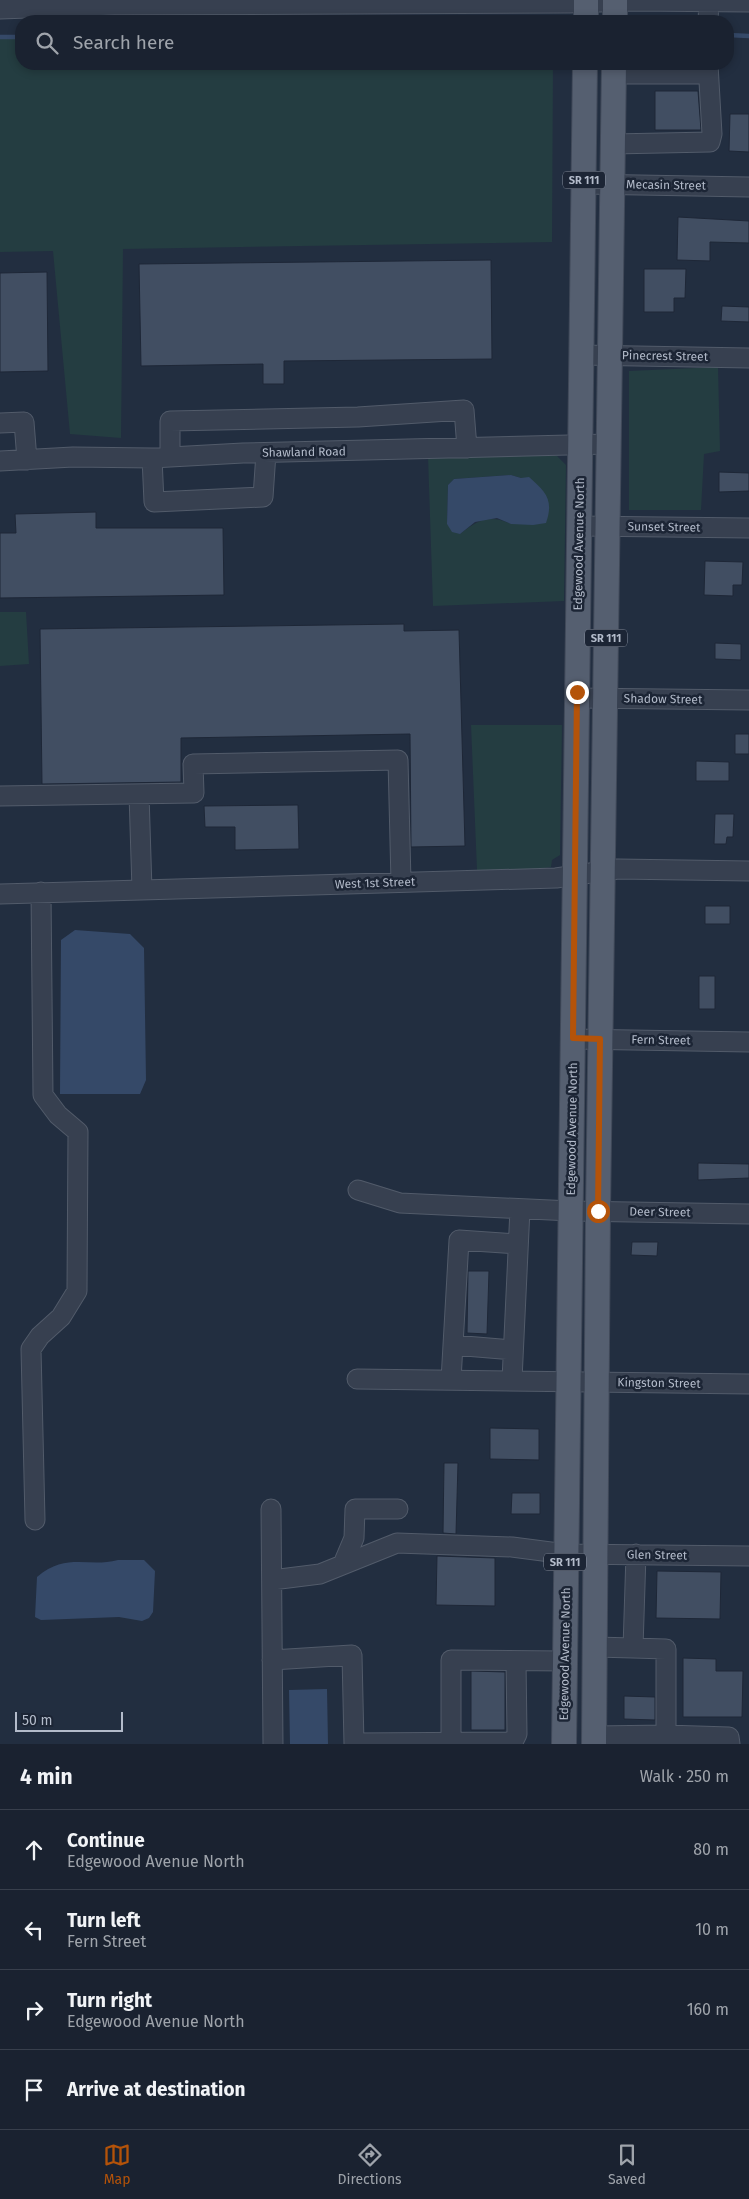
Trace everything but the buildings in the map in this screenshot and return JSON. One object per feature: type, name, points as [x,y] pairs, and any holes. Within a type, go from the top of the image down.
[{"type":"main road","name":"Edgewood Avenue North","points":[[564,1744],[585,70]]},
{"type":"main road","name":"SR 111","points":[[594,1740],[600,1039],[614,70]]},
{"type":"street","points":[[0,9],[114,5],[354,2],[615,8],[708,2],[749,2]]},
{"type":"street","points":[[708,2],[708,15]]},
{"type":"street","points":[[613,144],[710,142],[712,134],[712,98],[708,70]]},
{"type":"street","name":"Mecasin Street","points":[[584,184],[749,187]]},
{"type":"street","name":"Pinecrest Street","points":[[581,355],[749,358]]},
{"type":"street","points":[[266,453],[263,497],[154,502],[161,458],[170,422],[358,417],[464,410],[467,448]]},
{"type":"street","points":[[0,423],[24,422],[27,460]]},
{"type":"street","name":"Shawland Road","points":[[0,461],[73,457],[161,458],[266,453],[609,444]]},
{"type":"street","name":"Sunset Street","points":[[579,526],[749,528]]},
{"type":"street","name":"Shadow Street","points":[[577,698],[749,700]]},
{"type":"street","points":[[0,796],[194,793],[193,764],[398,760],[401,882]]},
{"type":"street","points":[[139,794],[142,890]]},
{"type":"street","name":"West 1st Street","points":[[0,894],[575,876],[618,870],[749,871]]},
{"type":"street","points":[[35,1520],[31,1348],[40,1336],[61,1317],[77,1291],[78,1132],[58,1115],[43,1095],[41,892]]},
{"type":"street","name":"Fern Street","points":[[573,1038],[749,1042]]},
{"type":"street","name":"Deer Street","points":[[358,1190],[400,1203],[571,1211],[749,1214]]},
{"type":"street","points":[[512,1380],[520,1208]]},
{"type":"street","points":[[451,1380],[459,1240],[518,1244]]},
{"type":"street","points":[[453,1345],[513,1350]]},
{"type":"street","name":"Kingston Street","points":[[357,1379],[749,1384]]},
{"type":"street","points":[[271,1509],[272,1744]]},
{"type":"street","points":[[343,1564],[354,1538],[356,1509],[398,1509]]},
{"type":"street","name":"Glen Street","points":[[272,1580],[320,1574],[397,1543],[512,1547],[566,1554],[749,1556]]},
{"type":"street","points":[[633,1648],[636,1554]]},
{"type":"street","points":[[595,1647],[666,1649],[657,1738]]},
{"type":"street","points":[[272,1660],[352,1655],[354,1744],[508,1742],[514,1740],[517,1734],[516,1661]]},
{"type":"street","points":[[451,1743],[451,1660],[564,1661]]},
{"type":"street","points":[[594,1740],[729,1737],[730,1744]]},
{"type":"green space","points":[[15,38],[15,70],[553,70],[552,242],[123,249],[121,438],[70,434],[53,251],[0,252],[0,39]]},
{"type":"green space","points":[[718,367],[720,451],[704,454],[701,510],[629,510],[629,371]]},
{"type":"green space","points":[[513,453],[557,456],[566,465],[564,601],[433,606],[428,456]],"holes":[[[511,475],[521,478],[511,524],[496,519],[484,520],[472,525],[460,534],[447,524],[448,485],[454,479]]]},
{"type":"green space","points":[[0,612],[26,612],[29,664],[0,666]]},
{"type":"green space","points":[[471,725],[562,725],[560,855],[552,860],[551,867],[527,871],[477,870]]},
{"type":"water","points":[[511,475],[521,478],[529,477],[544,492],[549,502],[546,523],[533,525],[511,524],[497,518],[475,522],[460,534],[452,532],[447,524],[448,485],[454,479]]},
{"type":"water","points":[[75,930],[130,934],[144,948],[146,1080],[140,1094],[60,1094],[61,940]]},
{"type":"water","points":[[118,1560],[144,1560],[155,1571],[153,1612],[149,1618],[142,1621],[119,1617],[41,1620],[35,1617],[37,1577],[48,1569],[68,1563],[97,1563]]},
{"type":"water","points":[[327,1689],[328,1744],[290,1744],[289,1690]]},
{"type":"waterway","points":[[734,35],[749,36]]},
{"type":"waterway","points":[[0,37],[15,37]]},
{"type":"route","points":[[577,692],[573,1038],[600,1039],[598,1211]]}]
